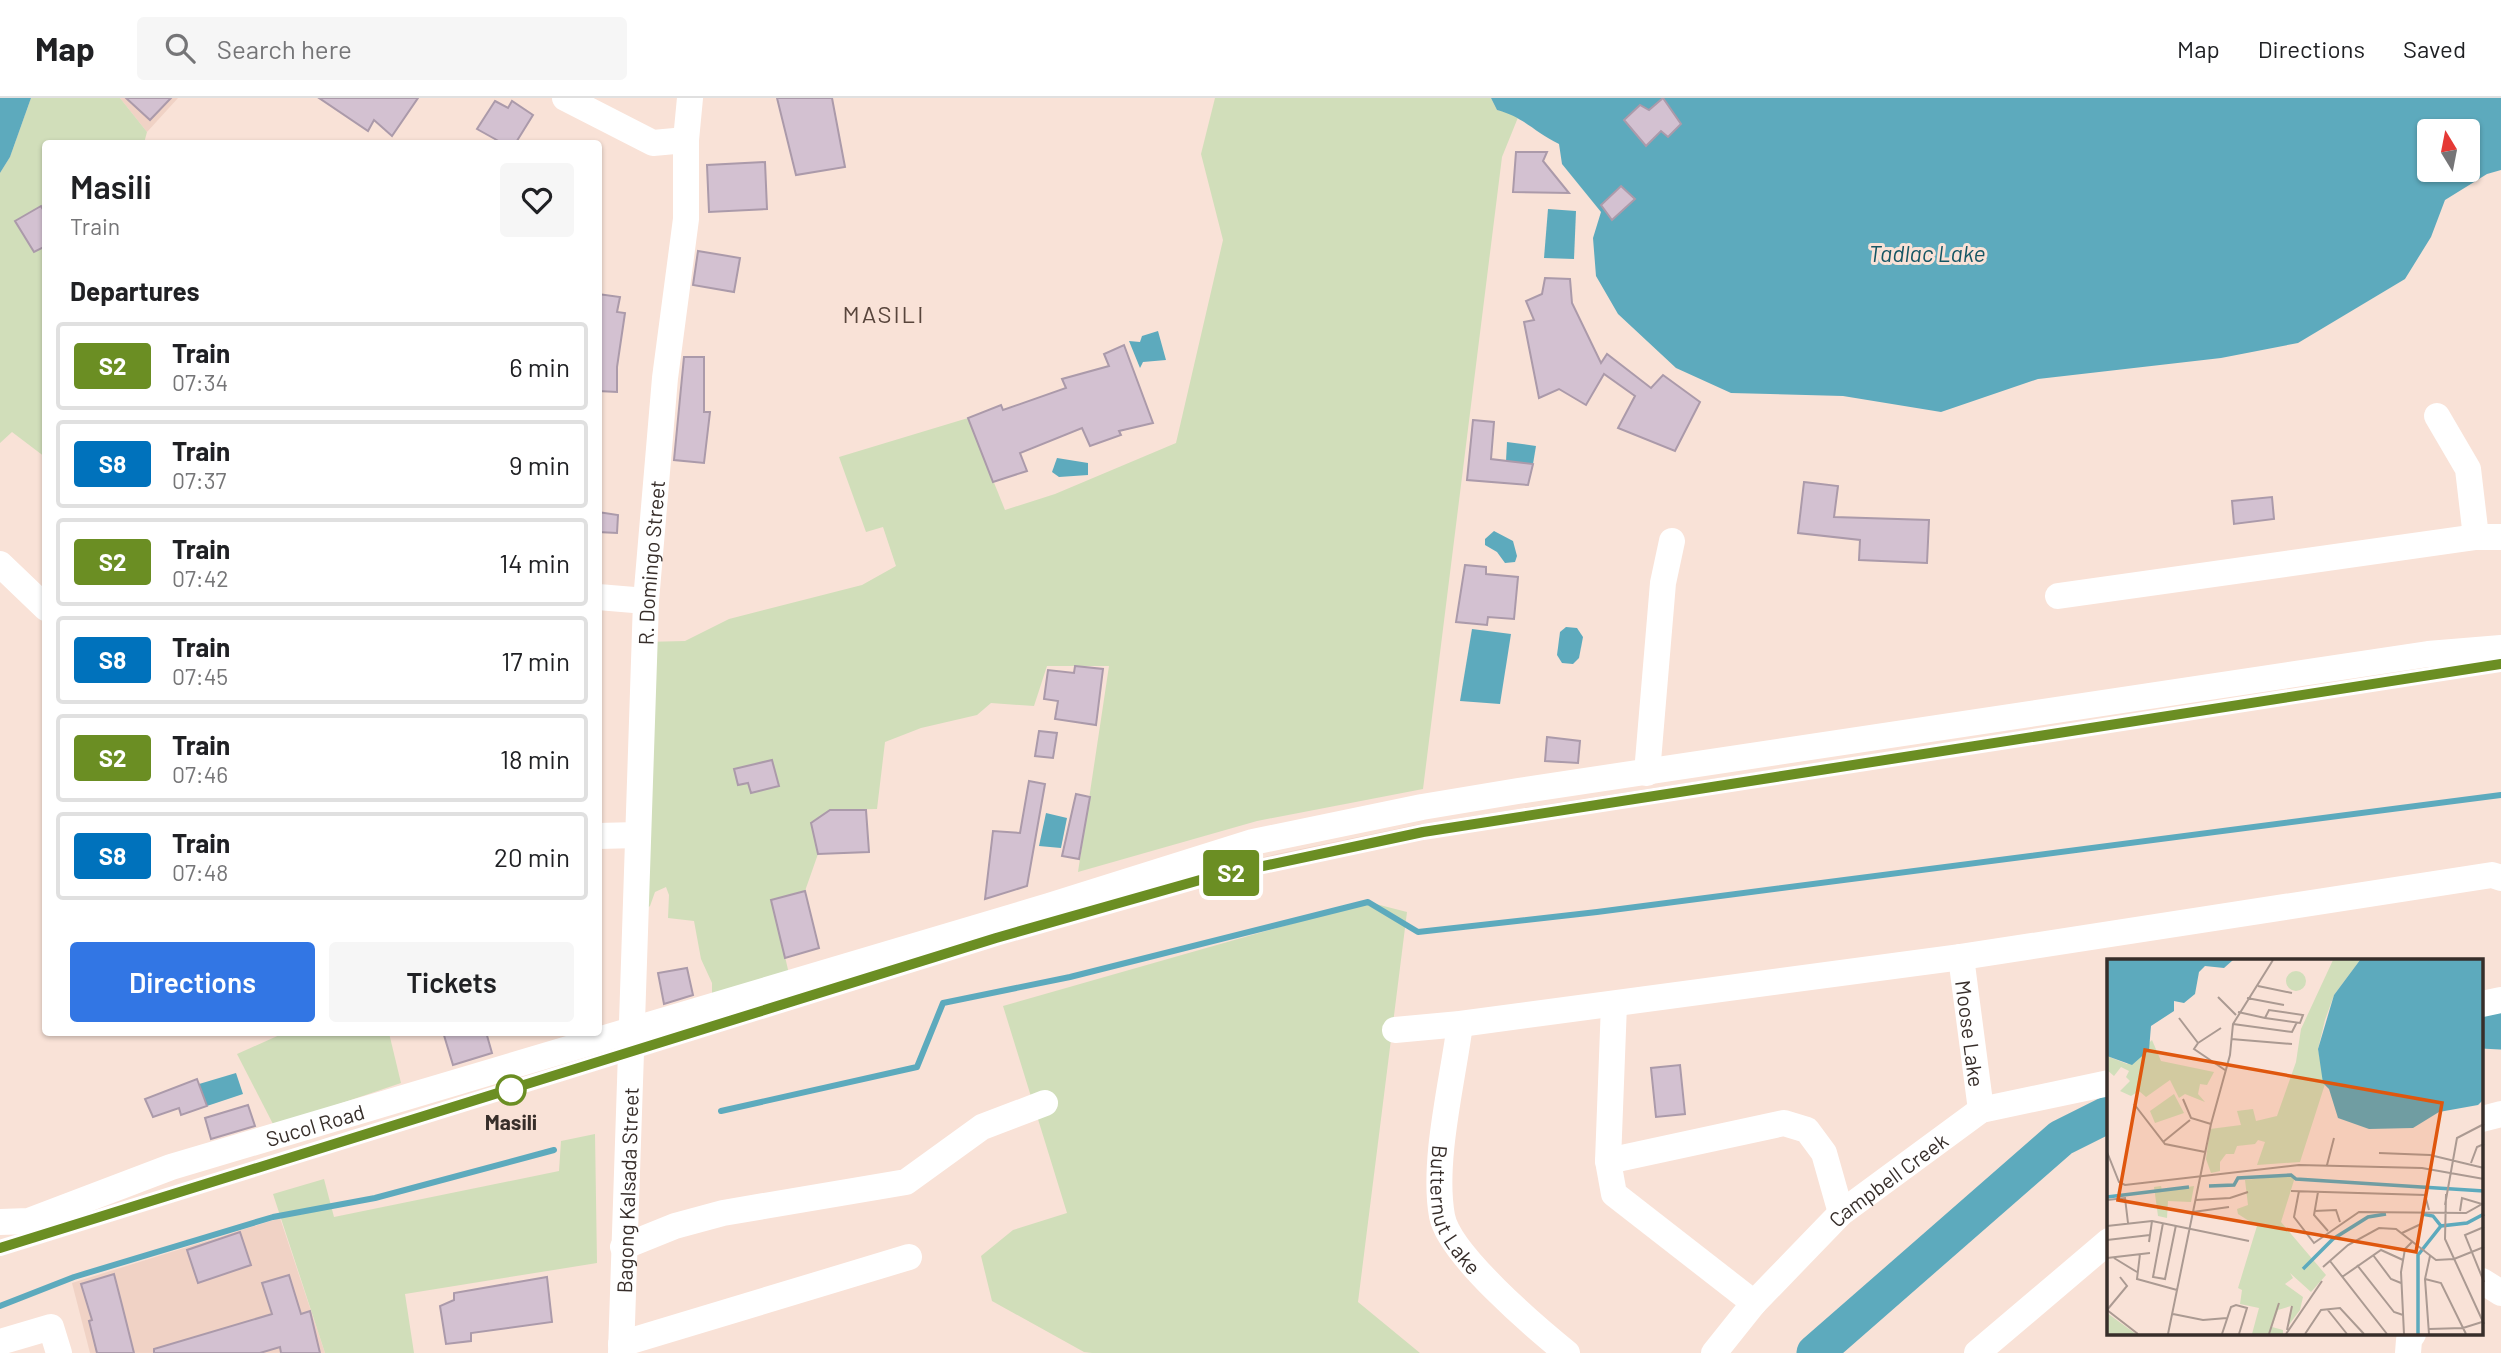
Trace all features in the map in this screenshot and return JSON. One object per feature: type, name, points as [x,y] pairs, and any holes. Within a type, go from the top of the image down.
[{"type":"street","points":[[565,98],[653,143],[686,139]]},
{"type":"street","name":"R. Domingo Street","points":[[632,1029],[646,601],[665,378],[687,219],[686,139],[690,98]]},
{"type":"street","points":[[2058,596],[2488,537],[2468,469],[2437,416]]},
{"type":"street","points":[[1647,773],[1663,583],[1672,541]]},
{"type":"street","points":[[0,564],[42,604]]},
{"type":"street","points":[[602,597],[646,601]]},
{"type":"street","name":"Sucol Road","points":[[0,1222],[29,1221],[171,1167],[1049,906],[1253,842],[1422,807],[2428,654],[2501,648]]},
{"type":"street","points":[[602,836],[638,835]]},
{"type":"street","points":[[1395,1030],[1460,1024],[1961,957],[2492,875],[2501,878]]},
{"type":"street","name":"Moose Lake","points":[[1961,957],[1981,1110]]},
{"type":"street","points":[[1614,1004],[1608,1161],[1614,1194],[1754,1303]]},
{"type":"street","name":"Butternut Lake","points":[[1460,1024],[1440,1168],[1442,1217],[1453,1241],[1525,1319],[1567,1353]]},
{"type":"street","name":"Bagong Kalsada Street","points":[[621,1349],[632,1029]]},
{"type":"street","name":"Campbell Creek","points":[[1714,1353],[1754,1303],[1841,1213],[1981,1110],[2107,1083]]},
{"type":"street","points":[[623,1247],[675,1226],[723,1213],[906,1182],[982,1127],[1045,1103]]},
{"type":"street","points":[[2484,1118],[2501,1114]]},
{"type":"street","points":[[1608,1161],[1784,1123],[1807,1130],[1824,1153],[1841,1213]]},
{"type":"street","points":[[1977,1353],[2107,1243]]},
{"type":"street","points":[[621,1349],[909,1257]]},
{"type":"street","points":[[2484,1282],[2501,1293]]},
{"type":"street","points":[[0,1342],[51,1327],[59,1353]]},
{"type":"street","points":[[2408,1353],[2412,1336]]},
{"type":"shaded area","points":[[120,98],[178,98],[147,132]]},
{"type":"shaded area","points":[[2501,657],[2501,671],[1424,838],[1280,868],[1138,903],[998,945],[0,1256],[0,1241],[994,931],[1135,890],[1277,854],[1421,824]]},
{"type":"shaded area","points":[[280,1218],[325,1353],[90,1353],[72,1283]]},
{"type":"green space","points":[[31,98],[120,98],[147,132],[145,140],[42,140],[42,455],[12,432],[0,443],[0,173],[10,157]]},
{"type":"green space","points":[[1215,98],[1491,98],[1497,110],[1519,115],[1502,157],[1423,789],[1257,821],[1078,872],[1109,666],[1047,666],[1034,706],[991,703],[977,715],[921,728],[885,742],[877,809],[830,810],[811,822],[818,854],[805,891],[772,900],[789,974],[712,999],[712,983],[701,959],[694,921],[668,918],[669,895],[666,887],[655,892],[650,906],[637,916],[644,642],[685,641],[729,619],[862,585],[896,566],[883,527],[866,532],[839,457],[968,418],[1005,510],[1055,494],[1176,443],[1223,240],[1201,154]]},
{"type":"green space","points":[[1368,902],[1407,912],[1358,1302],[1420,1353],[1092,1353],[1084,1352],[992,1301],[981,1256],[1013,1230],[1067,1213],[1003,1006]]},
{"type":"green space","points":[[277,1036],[390,1036],[401,1083],[274,1126],[237,1054]]},
{"type":"green space","points":[[595,1134],[597,1263],[405,1294],[414,1353],[325,1353],[273,1194],[324,1179],[334,1217],[559,1171],[561,1141]]},
{"type":"water","points":[[0,98],[31,98],[10,157],[0,173]]},
{"type":"water","name":"Tadlac Lake","points":[[1491,98],[2501,98],[2501,170],[2480,178],[2480,119],[2417,119],[2417,182],[2474,182],[2445,200],[2431,237],[2405,279],[2298,343],[2221,358],[2038,379],[1941,412],[1843,396],[1731,393],[1676,368],[1618,314],[1596,276],[1593,238],[1601,212],[1562,164],[1559,144],[1515,117],[1497,110]]},
{"type":"water","points":[[1548,209],[1576,211],[1574,259],[1544,258]]},
{"type":"water","points":[[1158,331],[1166,360],[1143,362],[1140,368],[1129,341],[1140,342],[1142,336]]},
{"type":"water","points":[[1507,442],[1536,446],[1533,464],[1506,461]]},
{"type":"water","points":[[1057,458],[1088,463],[1088,475],[1059,477],[1052,472]]},
{"type":"water","points":[[1494,531],[1513,541],[1517,556],[1515,562],[1505,563],[1497,552],[1485,545],[1485,539]]},
{"type":"water","points":[[1566,627],[1577,628],[1583,637],[1579,658],[1573,664],[1562,663],[1557,655],[1560,632]]},
{"type":"water","points":[[1472,629],[1511,634],[1500,704],[1460,701]]},
{"type":"water","points":[[1046,813],[1067,818],[1061,848],[1039,846]]},
{"type":"water","points":[[236,1073],[243,1094],[207,1106],[199,1084]]},
{"type":"building","points":[[126,98],[171,98],[150,120]]},
{"type":"building","points":[[319,98],[418,98],[392,136],[374,120],[368,131]]},
{"type":"building","points":[[777,98],[832,98],[845,167],[796,175]]},
{"type":"building","points":[[1663,98],[1681,124],[1668,137],[1661,131],[1646,146],[1624,120],[1640,105],[1649,110]]},
{"type":"building","points":[[495,101],[508,108],[512,101],[533,115],[517,140],[497,140],[477,129]]},
{"type":"building","points":[[1516,152],[1547,152],[1543,161],[1569,193],[1513,192]]},
{"type":"building","points":[[765,162],[767,209],[709,212],[707,165]]},
{"type":"building","points":[[1621,186],[1635,199],[1612,220],[1601,205]]},
{"type":"building","points":[[41,206],[42,248],[34,252],[15,221]]},
{"type":"building","points":[[698,251],[740,258],[734,292],[693,285]]},
{"type":"building","points":[[1545,278],[1570,279],[1572,303],[1601,363],[1607,354],[1651,388],[1663,375],[1700,402],[1675,451],[1618,428],[1635,396],[1604,374],[1586,405],[1559,389],[1539,398],[1524,322],[1534,320],[1526,301],[1542,294]]},
{"type":"building","points":[[602,295],[620,297],[617,312],[625,313],[617,367],[617,392],[602,391]]},
{"type":"building","points":[[1124,345],[1153,423],[1119,431],[1121,435],[1090,446],[1082,428],[1020,453],[1027,471],[993,482],[968,418],[1001,405],[1003,410],[1066,388],[1062,379],[1109,366],[1104,354]]},
{"type":"building","points":[[684,357],[704,357],[704,412],[710,412],[704,463],[674,460]]},
{"type":"building","points":[[1473,420],[1494,422],[1491,459],[1533,464],[1528,485],[1467,480]]},
{"type":"building","points":[[1804,482],[1838,486],[1834,517],[1929,520],[1927,563],[1859,560],[1860,540],[1798,533]]},
{"type":"building","points":[[2272,497],[2274,519],[2234,524],[2232,501]]},
{"type":"building","points":[[602,513],[618,515],[617,533],[602,532]]},
{"type":"building","points":[[1465,565],[1486,567],[1486,574],[1518,577],[1514,619],[1488,617],[1487,625],[1456,622]]},
{"type":"building","points":[[1075,666],[1103,669],[1096,725],[1055,719],[1058,701],[1044,699],[1048,670],[1074,673]]},
{"type":"building","points":[[1039,731],[1057,733],[1053,758],[1035,756]]},
{"type":"building","points":[[1547,737],[1580,741],[1578,763],[1545,761]]},
{"type":"building","points":[[772,760],[779,786],[751,793],[748,783],[738,785],[734,769]]},
{"type":"building","points":[[1029,781],[1045,784],[1027,886],[985,899],[993,831],[1020,833]]},
{"type":"building","points":[[1076,794],[1090,797],[1079,859],[1062,856]]},
{"type":"building","points":[[830,810],[866,810],[869,852],[818,854],[811,823]]},
{"type":"building","points":[[805,891],[819,948],[785,958],[771,900]]},
{"type":"building","points":[[687,968],[693,995],[664,1004],[658,973]]},
{"type":"building","points":[[444,1036],[487,1036],[492,1053],[453,1065]]},
{"type":"building","points":[[1680,1065],[1685,1114],[1656,1117],[1651,1068]]},
{"type":"building","points":[[197,1079],[207,1106],[181,1115],[179,1108],[153,1117],[145,1099]]},
{"type":"building","points":[[248,1105],[255,1126],[211,1139],[205,1118]]},
{"type":"building","points":[[240,1232],[251,1265],[198,1283],[187,1250]]},
{"type":"building","points":[[114,1274],[134,1353],[97,1353],[89,1321],[92,1320],[81,1284]]},
{"type":"building","points":[[289,1275],[301,1314],[310,1311],[320,1353],[281,1353],[280,1347],[260,1353],[154,1353],[154,1349],[272,1314],[262,1283]]},
{"type":"building","points":[[547,1277],[552,1322],[471,1333],[471,1341],[446,1344],[440,1306],[454,1300],[454,1293]]},
{"type":"waterway","points":[[721,1111],[917,1067],[943,1003],[1070,977],[1368,902],[1418,932],[1597,912],[2501,795]]},
{"type":"waterway","points":[[2484,1030],[2501,1031]]},
{"type":"waterway","points":[[1815,1353],[2061,1138],[2107,1115]]},
{"type":"waterway","points":[[0,1306],[74,1277],[273,1217],[375,1198],[554,1150]]},
{"type":"railway","points":[[0,1248],[996,938],[1207,878],[1423,832],[2501,664]]},
{"type":"train","name":"S2","points":[[0,1248],[996,938],[1207,878],[1386,838],[2442,671],[2501,664]]},
{"type":"place","name":"Masili","points":[[511,1090]]},
{"type":"district","name":"MASILI","points":[[884,313]]}]
